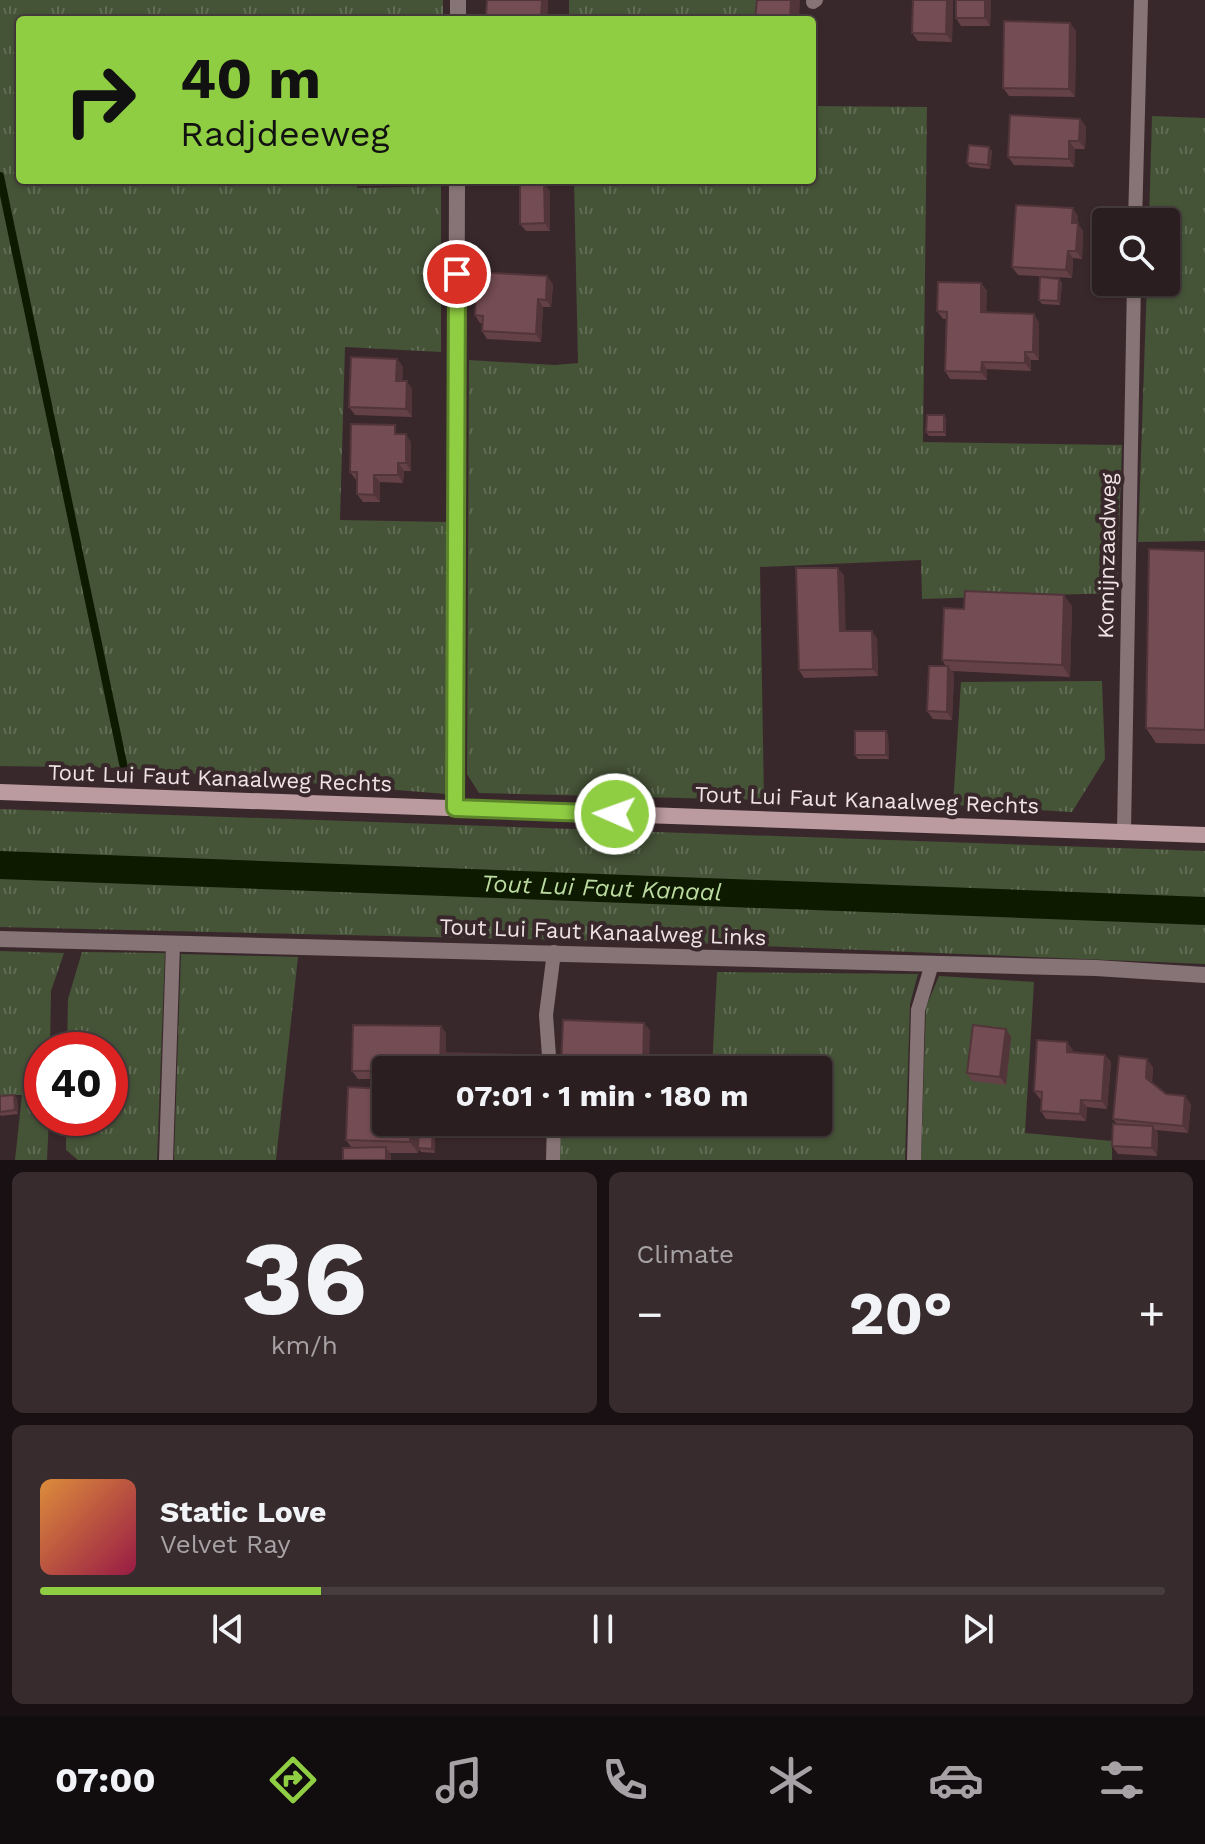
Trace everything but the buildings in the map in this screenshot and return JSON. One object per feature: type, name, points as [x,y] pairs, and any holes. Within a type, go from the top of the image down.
[{"type":"street","points":[[455,808],[457,184]]},
{"type":"street","name":"Tout Lui Faut Kanaalweg Rechts","points":[[0,792],[1205,835]]},
{"type":"street","name":"Tout Lui Faut Kanaalweg Links","points":[[0,939],[1096,968],[1205,975]]},
{"type":"lane","points":[[1135,208],[1141,0]]},
{"type":"lane","name":"Komijnzaadweg","points":[[1124,831],[1134,296]]},
{"type":"lane","points":[[166,1160],[173,944]]},
{"type":"lane","points":[[549,1056],[546,1015],[554,952]]},
{"type":"lane","points":[[914,1160],[918,1010],[932,964]]},
{"type":"lane","points":[[553,1160],[554,1136]]},
{"type":"green space","points":[[0,0],[443,0],[443,16],[16,16],[16,184],[441,186],[441,352],[345,347],[340,520],[447,522],[446,794],[124,768],[0,766]]},
{"type":"green space","points":[[569,0],[758,0],[756,16],[569,16]]},
{"type":"green space","points":[[816,106],[927,107],[923,442],[1122,445],[1117,593],[922,599],[921,560],[760,567],[764,800],[479,793],[467,774],[469,360],[555,365],[578,363],[574,184],[816,184]]},
{"type":"green space","points":[[1152,116],[1205,118],[1205,541],[1138,542],[1147,296],[1180,296],[1180,208],[1149,208]]},
{"type":"green space","points":[[1102,681],[1105,759],[1072,812],[953,805],[961,682]]},
{"type":"green space","points":[[0,809],[1205,851],[1205,964],[691,943],[0,927]]},
{"type":"green space","points":[[0,951],[64,953],[51,991],[50,1032],[24,1032],[24,1136],[48,1136],[47,1160],[15,1160],[22,1095],[0,1095]]},
{"type":"green space","points":[[82,952],[165,953],[157,1160],[78,1160],[66,1150],[66,1136],[128,1136],[128,1032],[67,1032],[68,999]]},
{"type":"green space","points":[[181,954],[298,957],[276,1160],[174,1160]]},
{"type":"green space","points":[[717,972],[918,974],[910,1004],[905,1160],[559,1160],[560,1136],[832,1136],[832,1056],[713,1056]]},
{"type":"green space","points":[[939,976],[1034,982],[1025,1133],[1112,1141],[1112,1160],[921,1160],[926,1007]]},
{"type":"waterway","points":[[0,176],[124,768]]},
{"type":"waterway","name":"Tout Lui Faut Kanaal","points":[[0,865],[1205,911]]},
{"type":"route","points":[[457,274],[455,808],[615,814]]}]
